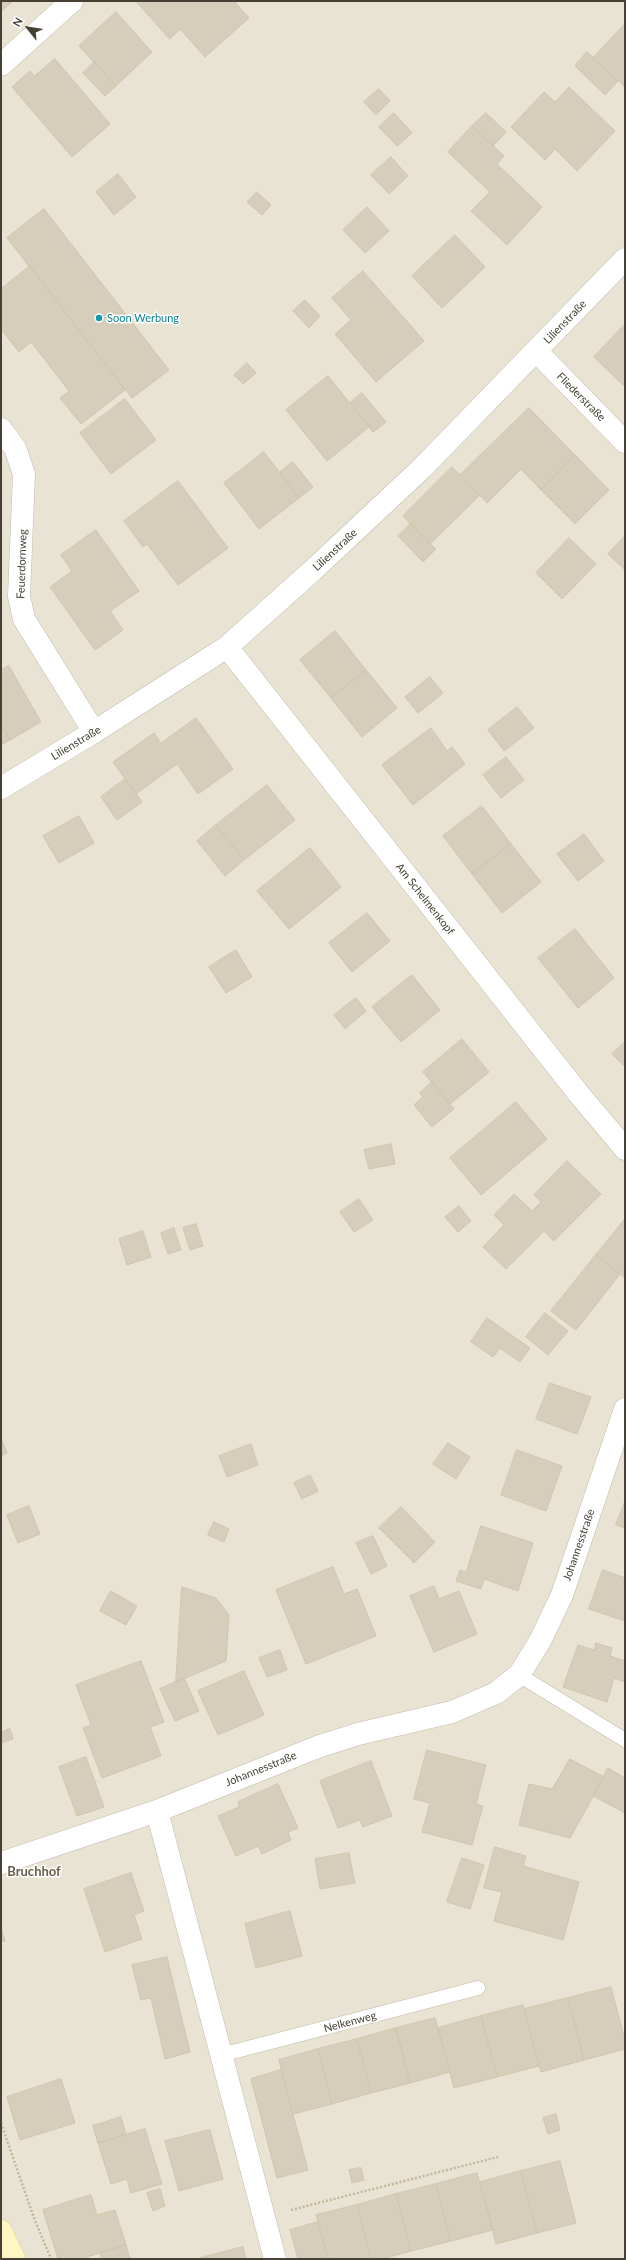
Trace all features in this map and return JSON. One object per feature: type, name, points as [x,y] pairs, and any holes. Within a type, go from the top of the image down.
[{"type":"main road","points":[[1,2231],[14,2259]]},
{"type":"street","points":[[1,65],[72,1]]},
{"type":"street","name":"Lilienstraße","points":[[1,788],[94,732],[227,647],[312,571],[422,468],[537,352],[625,259]]},
{"type":"street","name":"Fliederstraße","points":[[537,352],[625,442]]},
{"type":"street","name":"Feuerdornweg","points":[[1,429],[15,448],[24,474],[19,596],[24,619],[94,732]]},
{"type":"street","name":"Am Schelmenkopf","points":[[227,647],[578,1093],[625,1149]]},
{"type":"street","name":"Johannesstraße","points":[[1,1863],[157,1811],[320,1746],[358,1734],[452,1712],[496,1693],[519,1676],[540,1641],[562,1595],[625,1409]]},
{"type":"street","points":[[157,1811],[275,2259]]},
{"type":"lane","points":[[519,1676],[625,1740]]},
{"type":"lane","name":"Nelkenweg","points":[[221,2055],[478,1988]]},
{"type":"path","points":[[1,2123],[34,2218],[51,2259]]},
{"type":"path","points":[[264,2218],[498,2157]]},
{"type":"shaded area","points":[[1,1],[625,1],[625,2259],[1,2259]]},
{"type":"building","points":[[1,1],[13,1],[1,12]]},
{"type":"building","points":[[136,1],[234,1],[249,18],[205,57],[180,29],[170,39]]},
{"type":"building","points":[[116,12],[152,52],[116,86],[79,46]]},
{"type":"building","points":[[625,24],[625,87],[593,58]]},
{"type":"building","points":[[587,52],[618,81],[605,95],[575,66]]},
{"type":"building","points":[[55,59],[110,124],[72,157],[12,87],[30,71],[34,76]]},
{"type":"building","points":[[94,62],[116,86],[105,96],[83,73]]},
{"type":"building","points":[[569,87],[615,131],[577,171],[555,149],[545,160],[511,127],[544,92],[555,102]]},
{"type":"building","points":[[379,89],[390,101],[376,115],[364,102]]},
{"type":"building","points":[[394,113],[412,133],[397,146],[379,127]]},
{"type":"building","points":[[486,113],[506,132],[493,146],[472,126]]},
{"type":"building","points":[[472,126],[504,156],[497,164],[542,207],[507,245],[471,211],[490,192],[448,152]]},
{"type":"building","points":[[391,157],[408,176],[389,194],[371,175]]},
{"type":"building","points":[[118,174],[136,197],[114,215],[96,192]]},
{"type":"building","points":[[257,192],[271,205],[262,215],[247,202]]},
{"type":"building","points":[[367,207],[389,231],[365,253],[343,230]]},
{"type":"building","name":"Soon Werbung","points":[[44,209],[169,370],[132,398],[7,238]]},
{"type":"building","points":[[455,235],[485,267],[442,308],[412,276]]},
{"type":"building","points":[[30,266],[125,390],[81,424],[60,398],[69,391],[31,342],[19,352],[1,329],[1,289]]},
{"type":"building","points":[[363,271],[424,341],[376,382],[335,334],[351,320],[332,298]]},
{"type":"building","points":[[305,300],[320,316],[309,328],[293,311]]},
{"type":"building","points":[[625,324],[625,387],[594,357]]},
{"type":"building","points":[[247,363],[256,373],[243,384],[234,375]]},
{"type":"building","points":[[328,376],[369,427],[327,461],[286,410]]},
{"type":"building","points":[[362,393],[386,422],[373,432],[350,403]]},
{"type":"building","points":[[125,399],[156,440],[111,474],[80,433]]},
{"type":"building","points":[[529,408],[575,455],[541,490],[521,469],[487,503],[460,475]]},
{"type":"building","points":[[264,452],[299,498],[259,529],[224,483]]},
{"type":"building","points":[[575,455],[609,490],[575,524],[541,490]]},
{"type":"building","points":[[293,462],[313,487],[299,498],[280,472]]},
{"type":"building","points":[[452,467],[480,495],[430,544],[403,516]]},
{"type":"building","points":[[178,481],[228,548],[178,585],[147,544],[143,547],[124,521]]},
{"type":"building","points":[[410,524],[436,549],[423,562],[398,536]]},
{"type":"building","points":[[96,530],[139,591],[110,611],[123,630],[95,650],[50,587],[72,571],[61,555]]},
{"type":"building","points":[[625,536],[625,570],[608,554]]},
{"type":"building","points":[[569,538],[596,564],[562,599],[536,573]]},
{"type":"building","points":[[335,631],[366,670],[331,698],[300,660]]},
{"type":"building","points":[[9,666],[41,722],[10,740],[1,724],[1,670]]},
{"type":"building","points":[[366,670],[397,708],[362,737],[331,698]]},
{"type":"building","points":[[430,677],[443,693],[418,713],[405,697]]},
{"type":"building","points":[[517,707],[534,728],[504,751],[488,730]]},
{"type":"building","points":[[196,718],[233,769],[198,794],[177,764],[136,794],[113,762],[154,733],[161,743]]},
{"type":"building","points":[[1,724],[10,740],[1,745]]},
{"type":"building","points":[[431,728],[447,751],[452,747],[465,764],[413,805],[382,765]]},
{"type":"building","points":[[506,757],[524,780],[501,798],[483,775]]},
{"type":"building","points":[[125,779],[142,802],[117,820],[101,797]]},
{"type":"building","points":[[267,785],[295,820],[244,860],[216,825]]},
{"type":"building","points":[[482,806],[511,844],[472,874],[443,836]]},
{"type":"building","points":[[79,816],[94,843],[59,863],[43,836]]},
{"type":"building","points":[[216,825],[244,860],[225,876],[197,841]]},
{"type":"building","points":[[584,834],[604,861],[578,881],[557,854]]},
{"type":"building","points":[[511,844],[541,882],[502,913],[472,874]]},
{"type":"building","points":[[310,848],[341,887],[289,929],[257,891]]},
{"type":"building","points":[[367,913],[390,941],[352,972],[329,943]]},
{"type":"building","points":[[575,929],[614,978],[578,1008],[538,958]]},
{"type":"building","points":[[236,950],[252,977],[226,993],[209,967]]},
{"type":"building","points":[[412,975],[440,1010],[401,1042],[372,1007]]},
{"type":"building","points":[[356,998],[366,1011],[345,1029],[334,1015]]},
{"type":"building","points":[[462,1039],[489,1072],[450,1104],[423,1072]]},
{"type":"building","points":[[625,1042],[625,1067],[612,1054]]},
{"type":"building","points":[[432,1082],[454,1109],[432,1127],[414,1105],[423,1097],[420,1093]]},
{"type":"building","points":[[516,1102],[547,1139],[481,1195],[450,1158]]},
{"type":"building","points":[[391,1144],[395,1164],[369,1169],[364,1150]]},
{"type":"building","points":[[567,1161],[601,1194],[554,1241],[544,1231],[506,1269],[483,1247],[504,1225],[494,1215],[514,1194],[532,1211],[541,1202],[534,1195]]},
{"type":"building","points":[[359,1199],[373,1220],[354,1232],[340,1212]]},
{"type":"building","points":[[459,1206],[471,1221],[458,1232],[445,1217]]},
{"type":"building","points":[[625,1219],[625,1278],[596,1255]]},
{"type":"building","points":[[196,1224],[203,1246],[190,1250],[183,1228]]},
{"type":"building","points":[[174,1228],[181,1250],[168,1254],[161,1233]]},
{"type":"building","points":[[143,1231],[151,1257],[127,1265],[119,1239]]},
{"type":"building","points":[[596,1255],[620,1274],[576,1330],[551,1311]]},
{"type":"building","points":[[545,1313],[568,1331],[548,1355],[526,1337]]},
{"type":"building","points":[[487,1318],[530,1348],[520,1362],[500,1348],[493,1357],[471,1342]]},
{"type":"building","points":[[550,1383],[591,1397],[577,1434],[536,1419]]},
{"type":"building","points":[[1,1438],[7,1453],[1,1456]]},
{"type":"building","points":[[448,1443],[470,1457],[456,1479],[433,1464]]},
{"type":"building","points":[[251,1444],[258,1465],[227,1477],[219,1456]]},
{"type":"building","points":[[517,1450],[562,1466],[546,1511],[501,1495]]},
{"type":"building","points":[[310,1475],[318,1491],[302,1499],[294,1483]]},
{"type":"building","points":[[625,1501],[625,1528],[616,1525]]},
{"type":"building","points":[[29,1506],[40,1534],[18,1543],[7,1515]]},
{"type":"building","points":[[401,1507],[435,1542],[414,1563],[379,1528]]},
{"type":"building","points":[[214,1522],[229,1529],[224,1542],[208,1535]]},
{"type":"building","points":[[481,1526],[533,1543],[518,1591],[484,1579],[481,1589],[456,1581],[460,1570],[466,1572]]},
{"type":"building","points":[[373,1536],[387,1566],[371,1574],[356,1543]]},
{"type":"building","points":[[333,1567],[344,1594],[357,1589],[376,1636],[306,1664],[276,1590]]},
{"type":"building","points":[[603,1570],[625,1578],[625,1621],[589,1609]]},
{"type":"building","points":[[434,1586],[439,1599],[459,1591],[477,1634],[434,1652],[410,1596]]},
{"type":"building","points":[[182,1587],[216,1598],[229,1615],[226,1661],[176,1682]]},
{"type":"building","points":[[111,1591],[137,1606],[126,1625],[100,1611]]},
{"type":"building","points":[[596,1643],[612,1648],[610,1656],[625,1661],[625,1682],[614,1678],[607,1702],[563,1687],[578,1645],[594,1650]]},
{"type":"building","points":[[280,1650],[287,1670],[267,1677],[259,1658]]},
{"type":"building","points":[[141,1661],[164,1722],[150,1727],[161,1756],[102,1778],[83,1728],[91,1725],[76,1685]]},
{"type":"building","points":[[244,1671],[264,1715],[218,1735],[198,1691]]},
{"type":"building","points":[[184,1678],[199,1711],[175,1721],[160,1689]]},
{"type":"building","points":[[10,1729],[13,1739],[1,1743],[1,1732]]},
{"type":"building","points":[[427,1750],[486,1765],[476,1804],[483,1806],[472,1845],[422,1832],[430,1803],[414,1799]]},
{"type":"building","points":[[86,1757],[104,1807],[77,1816],[59,1767]]},
{"type":"building","points":[[570,1759],[604,1777],[570,1838],[519,1825],[529,1784],[552,1789]]},
{"type":"building","points":[[371,1761],[392,1816],[363,1827],[360,1820],[338,1828],[320,1781]]},
{"type":"building","points":[[608,1768],[625,1778],[625,1813],[593,1796]]},
{"type":"building","points":[[278,1784],[298,1828],[288,1832],[291,1840],[262,1854],[258,1846],[236,1856],[218,1816],[239,1807],[238,1802]]},
{"type":"building","points":[[495,1847],[526,1856],[523,1866],[579,1882],[563,1940],[494,1921],[502,1892],[484,1888]]},
{"type":"building","points":[[349,1853],[355,1883],[320,1889],[315,1859]]},
{"type":"building","points":[[462,1858],[484,1865],[470,1909],[447,1902]]},
{"type":"building","points":[[131,1873],[144,1911],[134,1915],[142,1939],[105,1952],[84,1889]]},
{"type":"building","points":[[290,1911],[302,1956],[256,1968],[245,1924]]},
{"type":"building","points":[[1,1927],[5,1941],[1,1942]]},
{"type":"building","points":[[167,1957],[190,2052],[165,2059],[151,1998],[141,2000],[132,1965]]},
{"type":"building","points":[[611,1987],[625,2040],[625,2049],[584,2060],[568,1998]]},
{"type":"building","points":[[568,1998],[584,2060],[541,2072],[524,2009]]},
{"type":"building","points":[[523,2005],[539,2066],[497,2077],[481,2016]]},
{"type":"building","points":[[481,2016],[497,2077],[454,2088],[438,2028]]},
{"type":"building","points":[[435,2018],[450,2072],[410,2083],[396,2028]]},
{"type":"building","points":[[396,2028],[410,2083],[371,2093],[357,2039]]},
{"type":"building","points":[[357,2039],[371,2093],[332,2104],[318,2049]]},
{"type":"building","points":[[318,2049],[332,2104],[293,2114],[279,2060]]},
{"type":"building","points":[[281,2070],[308,2170],[277,2178],[251,2079]]},
{"type":"building","points":[[61,2079],[75,2123],[20,2140],[7,2097]]},
{"type":"building","points":[[556,2114],[560,2130],[548,2134],[543,2118]]},
{"type":"building","points":[[121,2117],[126,2135],[98,2143],[93,2126]]},
{"type":"building","points":[[145,2129],[162,2184],[131,2193],[127,2179],[111,2184],[98,2143]]},
{"type":"building","points":[[210,2130],[223,2179],[179,2191],[165,2141]]},
{"type":"building","points":[[560,2161],[576,2223],[537,2233],[521,2171]]},
{"type":"building","points":[[361,2168],[364,2180],[352,2183],[349,2170]]},
{"type":"building","points":[[521,2171],[537,2233],[496,2244],[480,2182]]},
{"type":"building","points":[[477,2173],[493,2230],[451,2241],[436,2184]]},
{"type":"building","points":[[436,2184],[451,2241],[411,2251],[396,2194]]},
{"type":"building","points":[[160,2189],[165,2206],[153,2211],[147,2193]]},
{"type":"building","points":[[396,2194],[411,2251],[382,2259],[371,2259],[357,2205]]},
{"type":"building","points":[[91,2195],[97,2215],[115,2210],[126,2245],[80,2259],[58,2259],[43,2210]]},
{"type":"building","points":[[357,2205],[371,2259],[328,2259],[316,2215]]},
{"type":"building","points":[[318,2222],[328,2259],[298,2259],[290,2230]]},
{"type":"building","points":[[126,2245],[130,2259],[102,2259],[100,2253]]},
{"type":"building","points":[[243,2247],[246,2259],[200,2258]]},
{"type":"place","name":"Soon Werbung","points":[[99,318]]},
{"type":"district","name":"Bruchhof","points":[[34,1872]]}]
